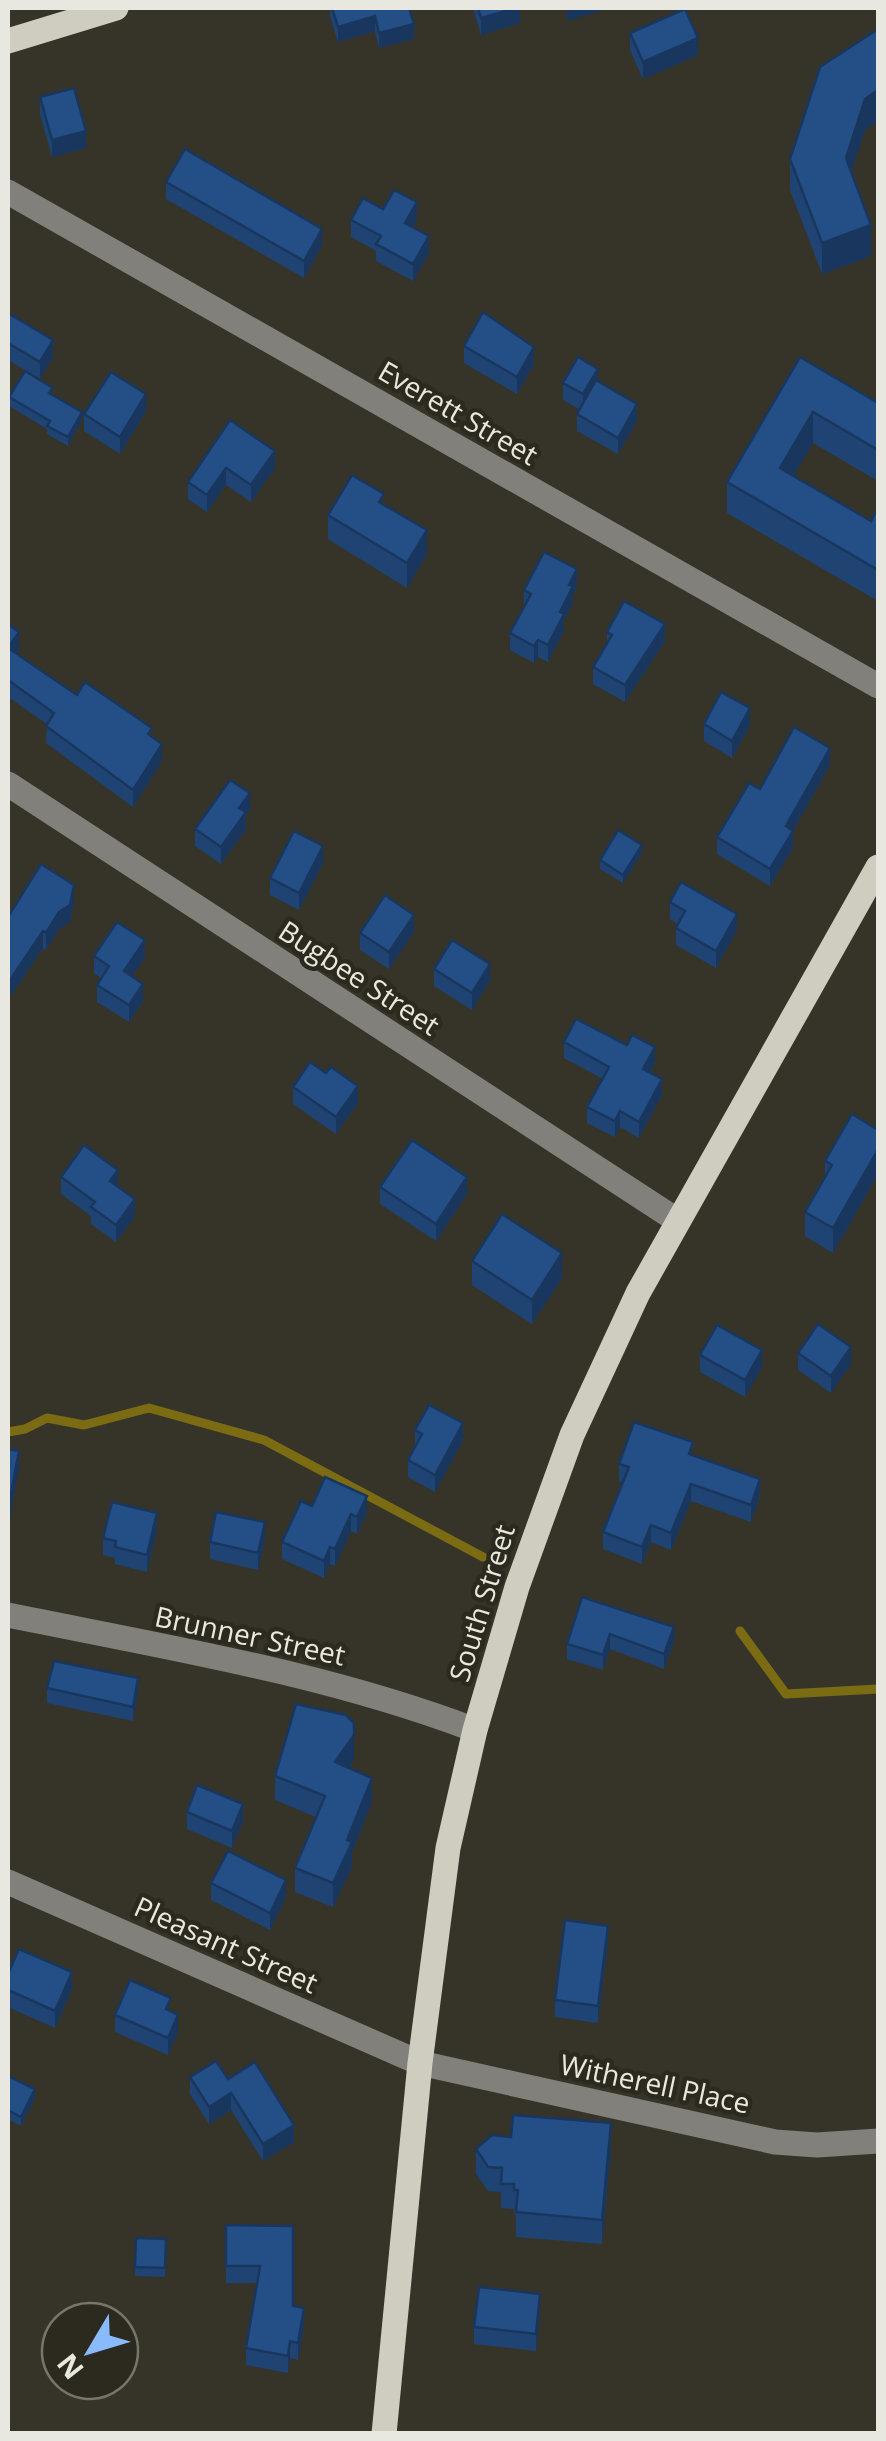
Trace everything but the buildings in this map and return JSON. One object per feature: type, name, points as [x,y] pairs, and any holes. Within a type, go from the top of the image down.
[{"type":"main road","points":[[8,41],[116,8]]},
{"type":"main road","name":"South Street","points":[[384,2434],[420,2063],[448,1848],[475,1730],[517,1587],[572,1435],[616,1337],[878,867]]},
{"type":"street","name":"Everett Street","points":[[8,192],[878,686]]},
{"type":"street","name":"Bugbee Street","points":[[8,784],[678,1221]]},
{"type":"street","name":"Brunner Street","points":[[8,1615],[324,1682],[475,1730]]},
{"type":"street","name":"Pleasant Street","points":[[8,1882],[420,2063]]},
{"type":"street","name":"Witherell Place","points":[[420,2063],[775,2142],[817,2145],[878,2140]]},
{"type":"waterway","points":[[8,1432],[47,1418],[84,1425],[149,1408],[264,1440],[483,1557]]},
{"type":"waterway","points":[[740,1631],[786,1694],[878,1689]]}]
